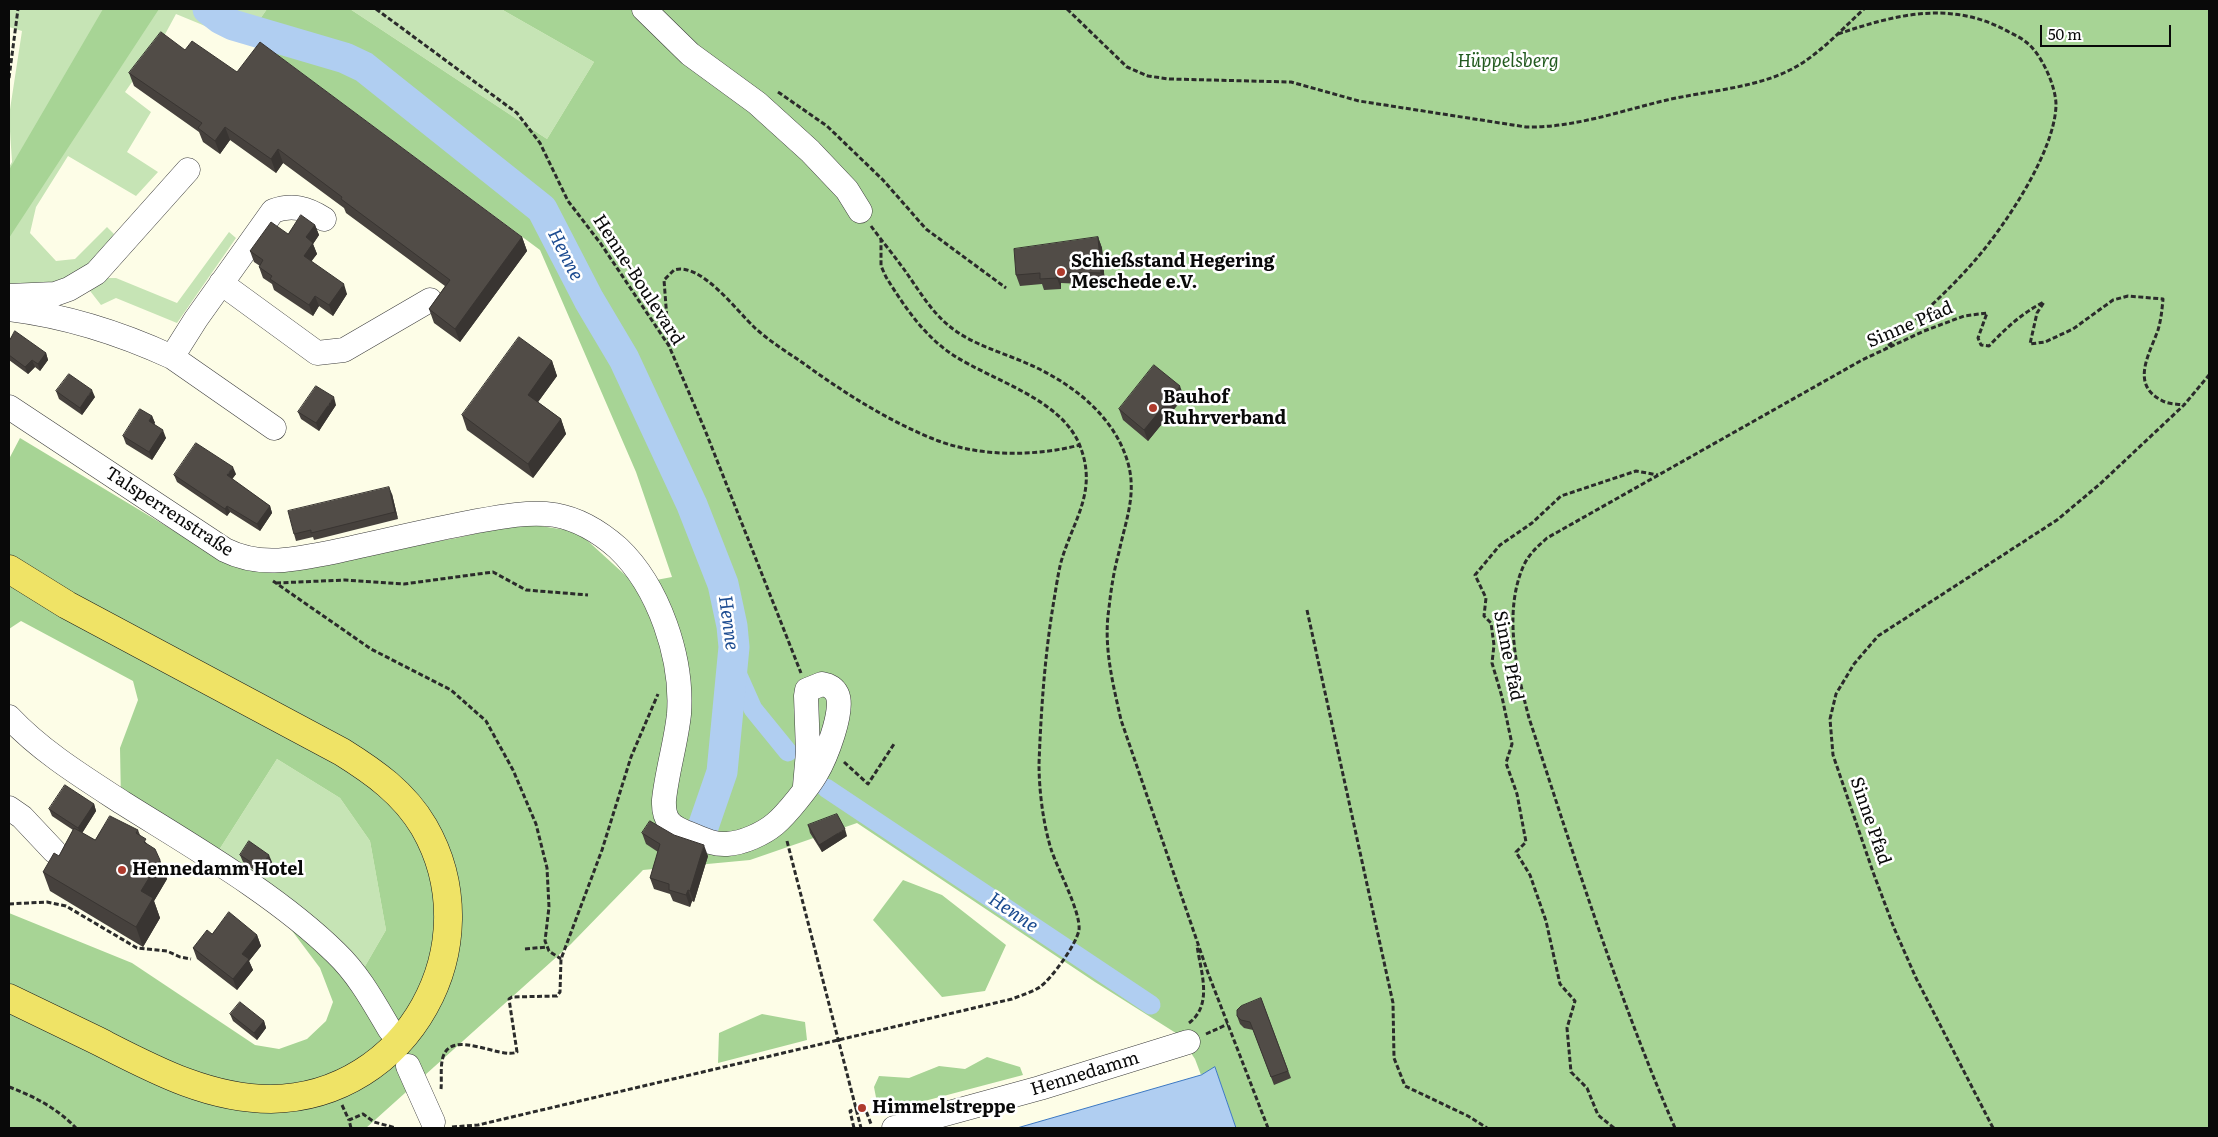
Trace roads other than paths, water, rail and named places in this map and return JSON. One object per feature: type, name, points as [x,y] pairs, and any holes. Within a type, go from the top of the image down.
[{"type":"main road","points":[[9,569],[67,605],[342,752],[383,780],[403,799],[424,828],[437,855],[448,905],[445,949],[440,970],[430,997],[416,1022],[401,1042],[362,1073],[340,1084],[308,1094],[257,1099],[214,1092],[188,1084],[9,998]]},
{"type":"street","points":[[644,9],[690,54],[757,102],[810,151],[847,190],[860,211]]},
{"type":"street","points":[[9,296],[54,294],[69,289],[96,273],[188,170]]},
{"type":"street","points":[[172,357],[196,318],[273,211],[294,206],[313,212],[324,219]]},
{"type":"street","points":[[221,283],[317,353],[344,350],[430,300]]},
{"type":"street","points":[[9,309],[60,317],[104,330],[172,357],[274,428]]},
{"type":"street","name":"Talsperrenstraße","points":[[9,407],[225,550],[246,559],[272,561],[309,556],[500,517],[538,514],[557,515],[588,527],[618,549],[645,580],[658,604],[675,667],[679,713],[664,810],[667,822],[679,830],[716,844],[739,842],[766,831],[787,812],[805,786]]},
{"type":"street","points":[[816,684],[826,685],[832,688],[839,700],[837,715],[825,755],[815,776],[805,786],[808,752],[805,707],[808,690],[816,684]]},
{"type":"street","points":[[9,716],[23,732],[85,779],[202,853],[296,918],[343,961],[361,982],[390,1030]]},
{"type":"street","points":[[9,808],[22,817],[54,851]]},
{"type":"street","name":"Hennedamm","points":[[894,1128],[1040,1088],[1185,1035]]},
{"type":"street","points":[[408,1066],[433,1122]]},
{"type":"water","points":[[1215,1067],[1236,1128],[1017,1128],[1201,1075]]},
{"type":"waterway","name":"Henne","points":[[208,9],[233,25],[345,58],[364,67],[542,209],[589,300],[624,359],[692,505],[723,584],[732,626],[734,647],[722,772],[703,827]]},
{"type":"waterway","name":"Henne","points":[[733,664],[753,709],[788,752]]},
{"type":"waterway","name":"Henne","points":[[826,788],[1151,1005]]},
{"type":"place","name":"Schießstand Hegering Meschede e.V.","points":[[1061,272]]},
{"type":"place","name":"Bauhof Ruhrverband","points":[[1153,408]]},
{"type":"place","name":"Hennedamm Hotel","points":[[122,870]]},
{"type":"place","name":"Himmelstreppe","points":[[862,1108]]},
{"type":"park label","name":"Hüppelsberg","points":[[1508,62]]}]
